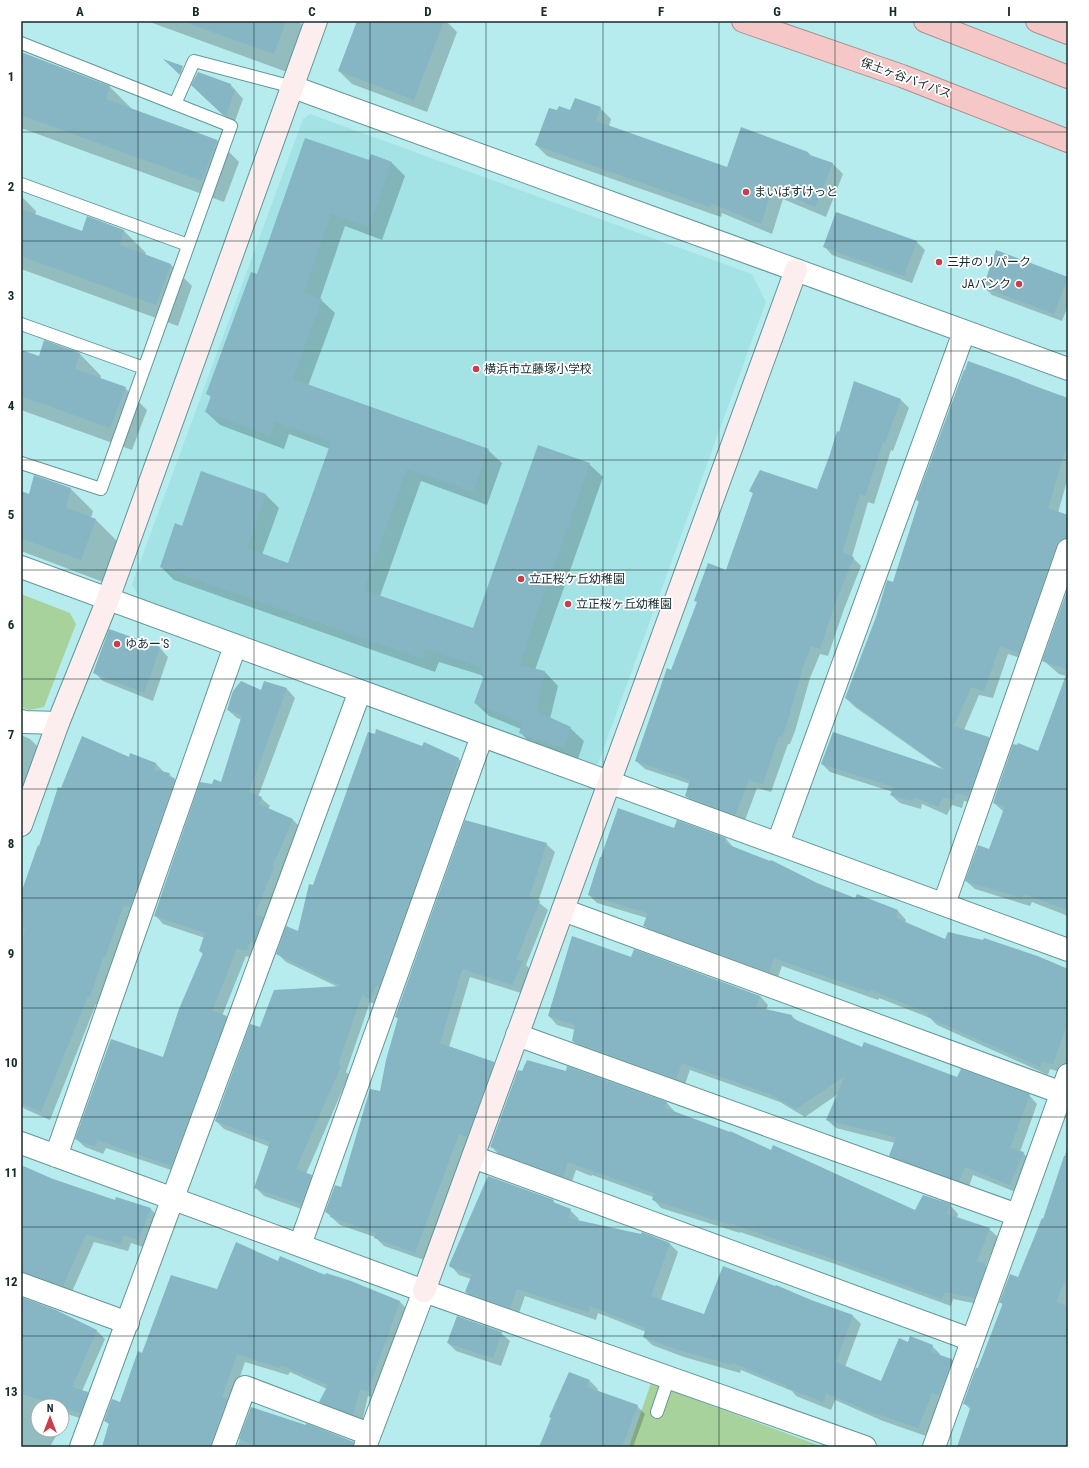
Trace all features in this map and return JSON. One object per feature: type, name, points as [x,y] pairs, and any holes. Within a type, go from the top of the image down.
[{"type":"highway","name":"保土ヶ谷バイパス","points":[[742,21],[902,76],[1068,141]]},
{"type":"highway","points":[[925,21],[1068,77]]},
{"type":"highway","points":[[1037,21],[1068,33]]},
{"type":"street","points":[[21,825],[58,723],[108,599],[316,21]]},
{"type":"street","points":[[293,87],[1068,369]]},
{"type":"street","points":[[223,1447],[245,1387],[367,1441],[424,1291],[796,270]]},
{"type":"street","points":[[778,843],[964,332]]},
{"type":"street","points":[[944,904],[1068,550]]},
{"type":"street","points":[[21,567],[1068,950]]},
{"type":"street","points":[[56,1156],[235,646]]},
{"type":"street","points":[[82,1447],[360,691]]},
{"type":"street","points":[[21,720],[25,722],[58,723]]},
{"type":"street","points":[[300,1245],[482,736]]},
{"type":"street","points":[[563,910],[1065,1084],[934,1447]]},
{"type":"street","points":[[517,1035],[1017,1215]]},
{"type":"street","points":[[21,1143],[424,1291],[865,1447]]},
{"type":"street","points":[[473,1157],[972,1340]]},
{"type":"street","points":[[21,1284],[128,1323]]},
{"type":"lane","points":[[21,43],[230,126],[101,489],[21,463]]},
{"type":"lane","points":[[175,104],[194,61],[293,87]]},
{"type":"lane","points":[[21,184],[188,245]]},
{"type":"lane","points":[[21,324],[144,368]]},
{"type":"lane","points":[[656,1412],[669,1377]]},
{"type":"shaded area","name":"横浜市立藤塚小学校","points":[[310,114],[752,274],[766,302],[598,764],[141,600],[132,584],[303,119]]},
{"type":"green space","points":[[21,594],[70,613],[76,624],[44,707],[29,710],[21,707]]},
{"type":"green space","points":[[651,1383],[823,1447],[629,1447]]},
{"type":"building","points":[[191,21],[286,21],[274,54],[190,24]]},
{"type":"building","points":[[357,21],[444,21],[414,100],[338,71]]},
{"type":"building","points":[[21,52],[110,86],[106,99],[217,140],[202,181],[21,115]]},
{"type":"building","points":[[163,59],[183,66],[180,75]]},
{"type":"building","points":[[198,72],[231,84],[230,88],[235,90],[226,116],[223,115],[191,85]]},
{"type":"building","points":[[575,98],[601,107],[596,121],[727,167],[741,127],[833,163],[815,207],[772,189],[761,224],[711,203],[710,207],[535,145],[549,108],[557,110],[559,106],[570,110]]},
{"type":"building","points":[[305,138],[369,160],[371,154],[392,162],[369,227],[331,214],[304,292],[322,299],[293,379],[489,449],[473,492],[407,469],[364,590],[473,628],[538,445],[590,463],[519,665],[545,671],[536,711],[571,727],[564,749],[519,733],[522,723],[474,703],[484,676],[479,674],[482,667],[425,649],[422,659],[160,567],[175,523],[182,526],[201,471],[266,494],[247,548],[288,563],[331,442],[275,422],[270,436],[205,412],[211,396],[206,394],[251,272],[257,274]]},
{"type":"building","points":[[21,209],[82,231],[87,216],[124,230],[120,245],[171,264],[156,305],[21,256]]},
{"type":"building","points":[[836,212],[917,241],[904,276],[823,247]]},
{"type":"building","points":[[996,250],[1068,277],[1054,314],[983,287]]},
{"type":"building","points":[[44,340],[80,353],[75,369],[126,387],[110,428],[21,396],[21,350],[39,356]]},
{"type":"building","points":[[968,361],[1068,398],[1068,441],[1048,508],[1068,515],[1068,538],[1060,540],[1056,546],[1019,653],[1000,646],[984,691],[971,687],[954,726],[989,737],[968,796],[956,793],[954,800],[943,797],[938,807],[914,797],[912,801],[890,795],[894,787],[821,764],[833,732],[946,770],[845,698],[876,617],[887,580],[893,582],[919,501],[916,500]]},
{"type":"building","points":[[854,381],[901,399],[885,443],[883,442],[865,496],[860,494],[842,553],[854,557],[836,601],[820,649],[811,646],[802,670],[787,723],[782,737],[779,736],[763,784],[749,780],[735,815],[685,796],[690,780],[635,761],[667,668],[671,670],[697,602],[694,601],[708,563],[726,570],[753,493],[749,491],[760,470],[817,489],[837,431],[839,432]]},
{"type":"building","points":[[34,475],[71,488],[66,508],[96,519],[81,560],[21,538],[21,491],[29,494]]},
{"type":"building","points":[[1068,588],[1068,670],[1042,661]]},
{"type":"building","points":[[109,629],[160,647],[144,693],[93,673]]},
{"type":"building","points":[[1066,675],[1068,676],[1068,910],[1024,894],[1022,898],[965,881],[978,845],[989,849],[1005,806],[993,803],[1013,744],[1017,745],[1018,743],[1038,751]]},
{"type":"building","points":[[241,681],[261,690],[264,681],[287,688],[249,792],[262,797],[259,804],[293,819],[272,867],[274,867],[255,914],[263,917],[254,943],[251,941],[246,951],[237,948],[212,1011],[227,1016],[171,1166],[97,1140],[95,1147],[75,1139],[111,1039],[163,1057],[179,1009],[203,953],[199,951],[205,933],[154,916],[200,782],[212,784],[214,779],[221,782],[242,715],[227,710],[233,691]]},
{"type":"building","points":[[376,729],[422,746],[424,742],[459,758],[379,987],[376,986],[370,999],[362,995],[338,1064],[341,1066],[296,1169],[312,1175],[301,1204],[254,1188],[270,1142],[215,1121],[250,1024],[260,1027],[274,990],[342,986],[276,954],[286,926],[298,931],[309,884],[313,885],[368,732],[375,734]]},
{"type":"building","points":[[82,736],[129,757],[130,753],[156,763],[154,770],[170,773],[168,777],[175,778],[130,907],[124,905],[105,957],[103,957],[90,997],[88,996],[41,1112],[21,1103],[21,953],[25,928],[21,927],[21,893],[38,845],[39,846],[58,787],[61,788]]},
{"type":"building","points":[[618,808],[674,828],[677,820],[726,838],[724,843],[770,861],[771,860],[817,883],[855,898],[857,894],[898,910],[896,918],[945,939],[948,932],[983,940],[984,938],[1040,957],[1068,969],[1068,1022],[1053,1064],[1042,1061],[1040,1067],[928,1017],[928,1013],[871,990],[870,992],[774,958],[769,972],[643,926],[648,913],[588,895]]},
{"type":"building","points":[[465,820],[547,843],[529,897],[540,901],[516,960],[523,961],[512,985],[462,969],[440,1043],[494,1062],[467,1137],[459,1134],[415,1253],[374,1238],[376,1233],[330,1217],[331,1214],[325,1212],[335,1185],[341,1187],[370,1089],[380,1091],[386,1060],[398,1018],[395,1017]]},
{"type":"building","points":[[572,936],[631,957],[634,949],[760,996],[756,1007],[792,1015],[791,1018],[862,1047],[864,1042],[957,1077],[961,1069],[1030,1094],[1010,1148],[1024,1152],[1010,1185],[965,1167],[959,1181],[889,1156],[896,1137],[826,1120],[845,1076],[796,1109],[770,1094],[682,1063],[676,1079],[572,1041],[575,1025],[548,1016]]},
{"type":"building","points":[[527,1060],[566,1071],[567,1066],[667,1102],[665,1108],[730,1131],[771,1150],[773,1145],[915,1210],[923,1195],[951,1204],[947,1214],[990,1228],[977,1261],[986,1264],[975,1298],[945,1292],[942,1299],[732,1224],[731,1225],[652,1200],[654,1193],[568,1162],[563,1177],[498,1153],[499,1150],[490,1147],[518,1070],[522,1071]]},
{"type":"building","points":[[1064,1156],[1068,1156],[1068,1273],[1056,1302],[1068,1306],[1068,1447],[957,1447],[971,1406],[963,1404],[1003,1303],[999,1303],[1010,1274],[1018,1277],[1042,1218],[1043,1219]]},
{"type":"building","points":[[21,1165],[53,1179],[115,1200],[116,1197],[151,1208],[138,1240],[123,1235],[120,1244],[86,1234],[63,1286],[21,1272]]},
{"type":"building","points":[[488,1176],[554,1200],[553,1202],[571,1209],[568,1218],[641,1234],[642,1232],[670,1243],[651,1296],[704,1314],[723,1266],[775,1286],[776,1285],[811,1300],[853,1315],[836,1362],[881,1381],[899,1338],[908,1342],[910,1336],[933,1345],[931,1352],[952,1359],[939,1395],[932,1393],[918,1428],[875,1414],[826,1393],[823,1402],[787,1388],[787,1386],[733,1363],[732,1365],[675,1349],[643,1337],[646,1328],[590,1306],[588,1312],[517,1289],[510,1308],[465,1292],[472,1274],[450,1267],[449,1265]]},
{"type":"building","points":[[236,1242],[278,1261],[280,1256],[325,1275],[326,1273],[351,1281],[400,1301],[368,1391],[360,1389],[353,1415],[319,1402],[328,1385],[281,1365],[280,1368],[237,1354],[222,1397],[227,1399],[209,1447],[102,1447],[109,1423],[104,1421],[112,1399],[120,1402],[138,1351],[142,1353],[171,1275],[217,1289]]},
{"type":"building","points":[[21,1297],[56,1310],[97,1330],[72,1387],[88,1392],[80,1413],[70,1410],[70,1398],[35,1398],[21,1394]]},
{"type":"building","points":[[457,1316],[502,1332],[493,1358],[447,1343]]},
{"type":"building","points":[[569,1372],[590,1380],[587,1387],[638,1405],[622,1447],[539,1447],[551,1418],[549,1417]]},
{"type":"building","points":[[251,1407],[306,1425],[306,1423],[354,1442],[353,1447],[258,1447],[239,1439]]},
{"type":"place","name":"まいばすけっと","points":[[746,192]]},
{"type":"place","name":"三井のリパーク","points":[[939,262]]},
{"type":"place","name":"JAバンク","points":[[1019,284]]},
{"type":"place","name":"横浜市立藤塚小学校","points":[[476,369]]},
{"type":"place","name":"立正桜ケ丘幼稚園","points":[[521,579]]},
{"type":"place","name":"立正桜ヶ丘幼稚園","points":[[568,604]]},
{"type":"place","name":"ゆあー'S","points":[[117,644]]}]
